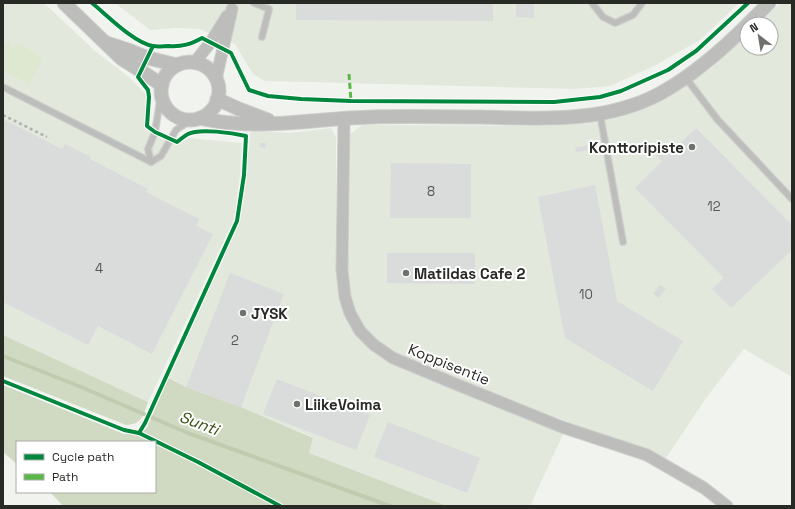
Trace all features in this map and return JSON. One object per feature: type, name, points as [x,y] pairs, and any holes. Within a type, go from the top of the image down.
[{"type":"street","points":[[64,3],[122,59],[142,70],[161,90]]},
{"type":"street","points":[[757,16],[769,3]]},
{"type":"street","points":[[194,63],[210,42],[233,6]]},
{"type":"street","points":[[195,119],[207,114],[213,108],[217,99],[218,89],[216,79],[233,6]]},
{"type":"street","points":[[216,79],[210,71],[202,65],[186,63],[177,65],[170,70],[165,77],[161,90],[163,102],[171,113],[183,119],[195,119],[232,124],[386,117],[573,117],[600,114],[632,105],[661,93],[711,59],[739,33]]},
{"type":"street","points":[[106,43],[148,58],[177,65]]},
{"type":"street","points":[[217,99],[277,123]]},
{"type":"street","name":"Koppisentie","points":[[344,118],[342,270],[345,297],[350,313],[360,331],[374,345],[393,358],[562,426],[647,455],[704,488],[727,506]]},
{"type":"lane","points":[[254,3],[269,9],[262,37]]},
{"type":"lane","points":[[592,3],[603,17],[615,23],[632,14],[642,3]]},
{"type":"lane","points":[[685,78],[717,119],[792,199]]},
{"type":"lane","points":[[3,87],[151,162]]},
{"type":"lane","points":[[151,162],[148,149],[155,132],[161,90]]},
{"type":"lane","points":[[600,114],[623,242]]},
{"type":"lane","points":[[151,162],[161,156],[176,130],[195,119]]},
{"type":"path","points":[[3,115],[47,137]]},
{"type":"shaded area","points":[[3,3],[44,3],[95,51],[130,78],[147,96],[145,130],[177,145],[189,138],[241,143],[240,175],[234,219],[148,402],[3,335]]},
{"type":"shaded area","points":[[115,3],[739,3],[700,40],[654,66],[610,86],[574,89],[265,81],[253,74],[235,44],[199,29],[176,28],[150,30]]},
{"type":"shaded area","points":[[780,3],[792,3],[792,377],[744,349],[706,398],[666,458],[647,449],[563,420],[459,380],[396,353],[379,343],[365,329],[354,312],[350,295],[347,269],[349,249],[350,134],[362,125],[547,126],[576,124],[616,117],[634,112],[654,104],[670,95],[710,69],[739,42],[739,56],[779,56],[779,16],[767,16]]},
{"type":"shaded area","points":[[331,128],[336,137],[336,269],[341,298],[356,333],[373,351],[393,362],[564,432],[530,506],[447,506],[309,453],[313,437],[241,407],[186,387],[168,378],[240,222],[251,130],[289,133]]},
{"type":"green space","points":[[6,42],[13,48],[18,44],[34,52],[42,60],[29,84],[3,71],[3,45]]},
{"type":"green space","points":[[3,335],[148,402],[143,415],[139,421],[126,425],[3,376]]},
{"type":"green space","points":[[168,378],[186,387],[241,407],[313,438],[309,453],[447,506],[63,506],[51,493],[156,493],[156,441],[16,441],[16,463],[3,452],[3,385],[124,434],[139,434],[147,428]]},
{"type":"building","points":[[296,3],[493,3],[493,21],[296,20]]},
{"type":"building","points":[[516,3],[534,3],[534,18],[516,17]]},
{"type":"building","points":[[3,119],[62,149],[65,144],[91,157],[90,159],[148,189],[146,192],[199,219],[196,226],[213,234],[152,354],[98,326],[88,345],[3,302]]},
{"type":"building","points":[[696,128],[792,225],[792,250],[731,308],[712,289],[724,278],[635,188],[662,161],[654,153],[661,146],[669,154]]},
{"type":"building","points":[[260,143],[266,143],[266,148],[259,147]]},
{"type":"building","points":[[587,145],[588,150],[576,152],[575,148]]},
{"type":"building","points":[[391,163],[471,164],[471,218],[390,218]]},
{"type":"building","points":[[595,185],[617,301],[683,341],[653,391],[565,338],[538,197]]},
{"type":"building","points":[[387,253],[475,253],[475,284],[387,283]]},
{"type":"building","points":[[230,273],[284,294],[241,407],[186,387]]},
{"type":"building","points":[[660,285],[666,289],[659,298],[653,294]]},
{"type":"building","points":[[277,379],[370,415],[356,450],[263,414]]},
{"type":"building","points":[[388,422],[480,458],[467,493],[374,457]]},
{"type":"waterway","name":"Sunti","points":[[3,356],[81,387],[188,433],[390,506]]},
{"type":"marked path","points":[[349,74],[351,101]]},
{"type":"cycle path","points":[[92,3],[130,35],[146,44],[153,46],[178,46],[202,38],[231,53],[249,90],[268,96],[351,101],[554,102],[600,97],[621,91],[668,70],[696,51],[748,3]]},
{"type":"cycle path","points":[[3,381],[124,430],[139,433],[145,423],[237,221],[244,175],[246,136],[225,132],[200,131],[188,134],[177,142],[155,132],[147,126],[148,90],[138,77],[153,46]]},
{"type":"cycle path","points":[[139,433],[155,441]]},
{"type":"cycle path","points":[[156,441],[280,506]]},
{"type":"place","name":"Konttoripiste","points":[[692,147]]},
{"type":"place","name":"Matildas Cafe 2","points":[[406,273]]},
{"type":"place","name":"JYSK","points":[[243,313]]},
{"type":"place","name":"LiikeVoima","points":[[297,404]]}]
